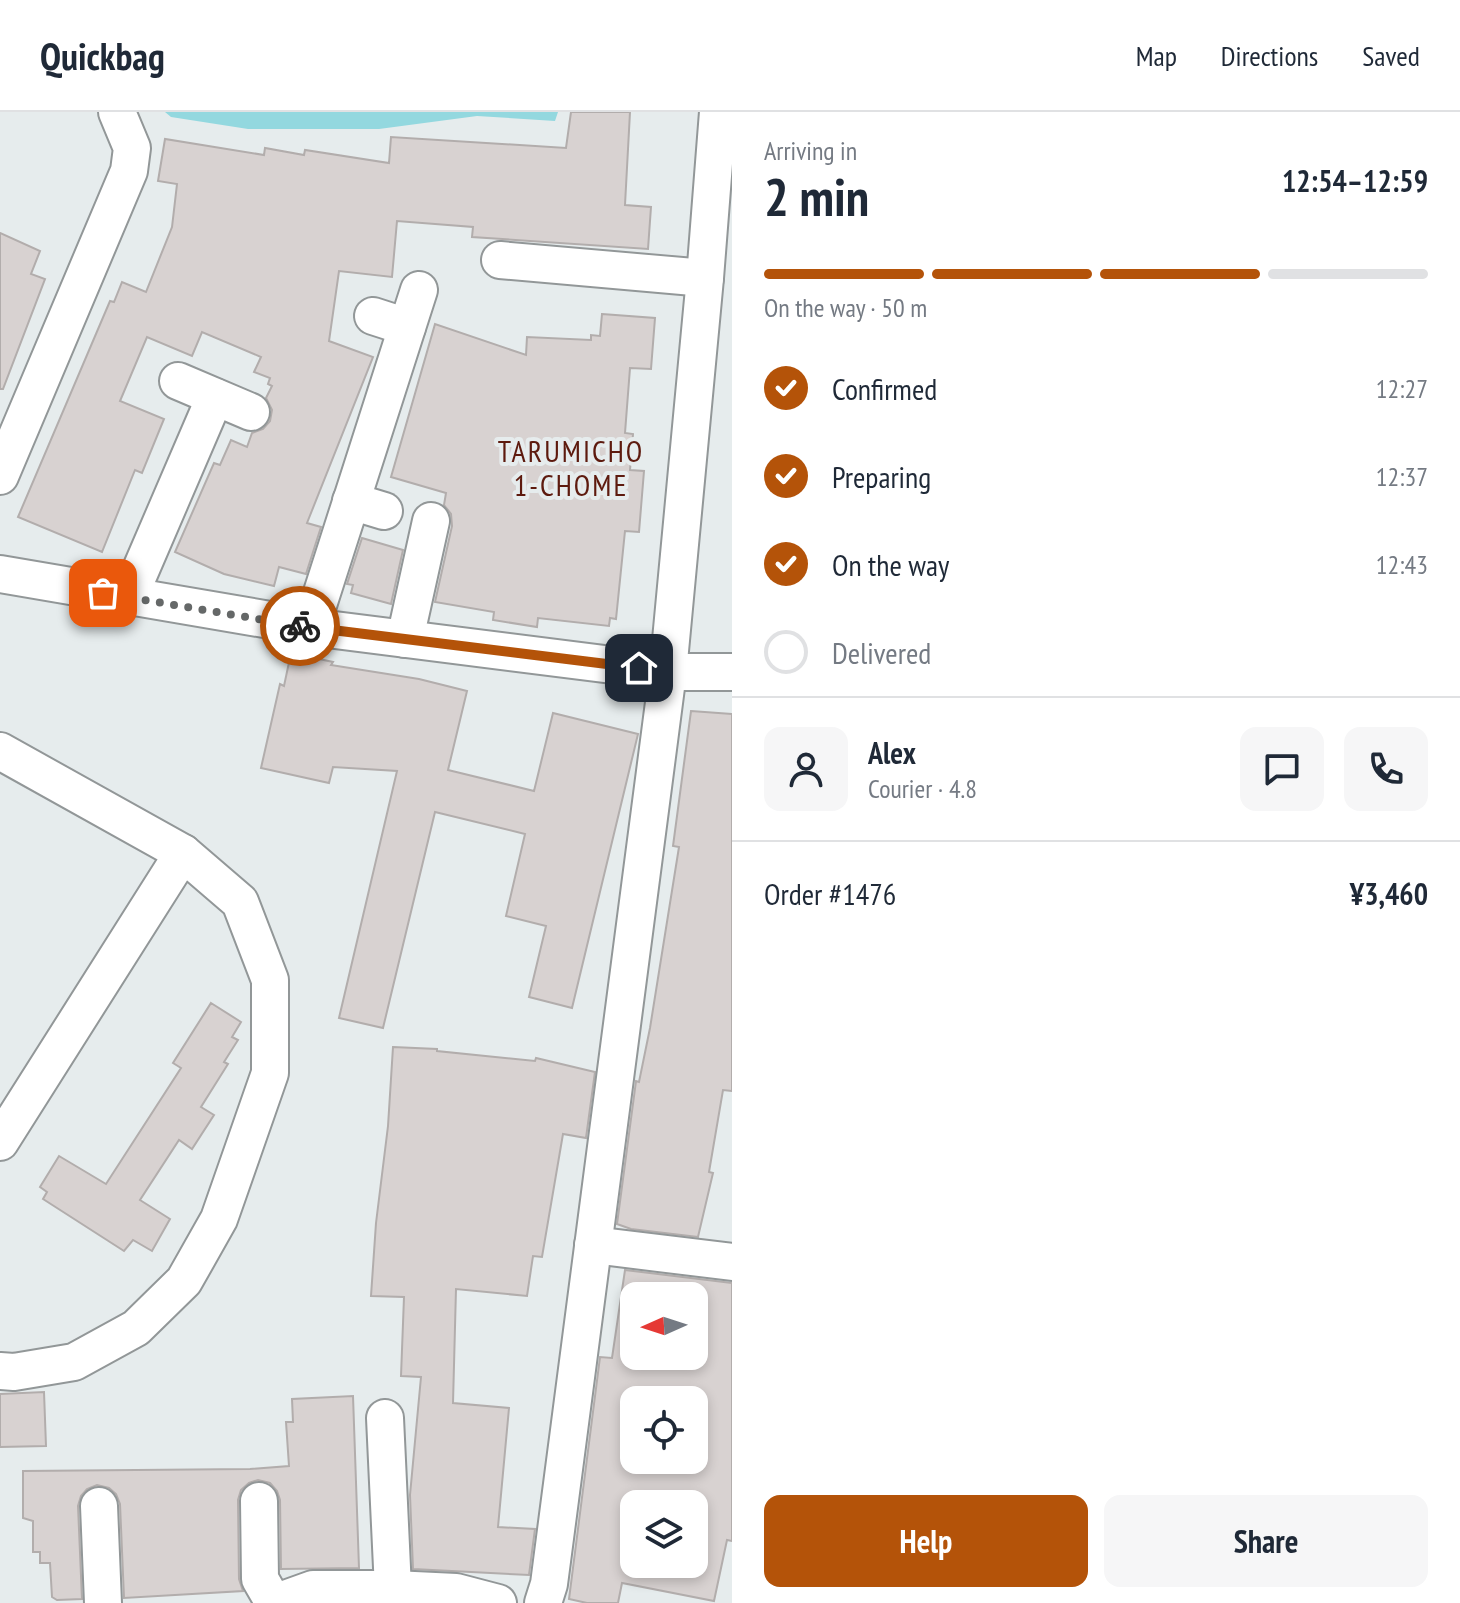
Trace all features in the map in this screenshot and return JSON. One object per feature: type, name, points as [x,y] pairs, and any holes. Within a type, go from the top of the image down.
[{"type":"street","points":[[0,476],[129,171],[132,148],[117,112]]},
{"type":"street","points":[[543,1603],[549,1584],[668,672],[718,112]]},
{"type":"street","points":[[500,260],[705,278]]},
{"type":"street","points":[[311,627],[367,506],[390,322],[419,290]]},
{"type":"street","points":[[178,381],[251,412]]},
{"type":"street","points":[[129,597],[215,397]]},
{"type":"street","points":[[405,639],[431,521]]},
{"type":"street","points":[[0,574],[311,627],[668,672],[732,672]]},
{"type":"street","points":[[0,751],[183,853],[240,902],[270,980],[270,1073],[219,1219],[184,1281],[136,1328],[74,1362],[14,1372],[0,1371]]},
{"type":"street","points":[[0,1142],[183,853]]},
{"type":"street","points":[[593,1245],[732,1262]]},
{"type":"street","points":[[385,1418],[393,1589]]},
{"type":"street","points":[[259,1501],[260,1579],[274,1603],[313,1589],[393,1589],[456,1592],[498,1603]]},
{"type":"street","points":[[99,1506],[103,1603]]},
{"type":"shaded area","points":[[165,112],[558,112],[555,121],[477,116],[379,129],[248,129],[171,117]]},
{"type":"building","points":[[571,112],[630,112],[625,205],[651,207],[648,249],[472,237],[473,227],[397,221],[392,277],[339,271],[329,341],[373,357],[307,523],[321,527],[306,574],[279,567],[274,586],[224,574],[175,552],[214,463],[220,465],[231,440],[247,447],[252,433],[263,429],[270,421],[272,410],[266,398],[272,386],[268,384],[270,378],[254,372],[261,357],[202,332],[192,356],[147,337],[120,401],[164,419],[142,473],[135,470],[102,552],[18,517],[110,301],[114,302],[122,282],[146,292],[172,227],[177,184],[158,181],[165,139],[264,155],[265,148],[304,155],[305,150],[389,163],[391,137],[566,148]]},
{"type":"building","points":[[0,233],[40,251],[31,274],[45,279],[3,389],[0,389]]},
{"type":"building","points":[[602,314],[655,318],[651,369],[630,368],[625,433],[633,434],[630,470],[644,471],[639,532],[625,531],[616,619],[610,618],[609,626],[538,618],[537,627],[493,620],[494,612],[435,602],[452,526],[451,514],[444,505],[446,493],[391,477],[435,324],[526,355],[527,337],[591,340],[591,335],[600,336]]},
{"type":"building","points":[[362,538],[403,550],[391,604],[351,593],[353,585],[347,584]]},
{"type":"building","points":[[291,653],[333,662],[331,665],[419,679],[467,691],[448,770],[534,791],[553,713],[638,734],[572,1008],[529,997],[546,926],[506,916],[525,834],[435,812],[383,1028],[339,1018],[397,771],[333,767],[329,783],[261,768],[280,684],[284,686]]},
{"type":"building","points":[[691,711],[732,714],[732,1091],[723,1090],[709,1172],[713,1173],[698,1237],[631,1229],[617,1224],[636,1081],[639,1082],[650,1028],[679,847],[673,846]]},
{"type":"building","points":[[211,1003],[241,1022],[232,1037],[238,1040],[224,1062],[228,1064],[201,1107],[214,1115],[192,1149],[179,1140],[140,1200],[170,1219],[152,1251],[133,1240],[124,1251],[43,1199],[47,1192],[40,1187],[59,1156],[106,1184],[181,1068],[173,1063]]},
{"type":"building","points":[[393,1047],[535,1061],[536,1058],[595,1072],[586,1138],[563,1134],[542,1257],[533,1256],[527,1296],[456,1289],[453,1403],[509,1408],[498,1527],[535,1529],[529,1575],[413,1569],[410,1495],[421,1377],[401,1376],[404,1297],[371,1296]]},
{"type":"building","points":[[625,1270],[732,1283],[732,1541],[727,1540],[714,1601],[622,1583],[618,1603],[587,1603],[569,1599],[600,1357],[612,1358],[620,1304],[620,1370],[708,1370],[708,1282],[623,1282]]},
{"type":"building","points":[[44,1392],[46,1446],[0,1447],[0,1394]]},
{"type":"building","points":[[353,1396],[359,1568],[281,1569],[280,1500],[270,1483],[258,1480],[241,1490],[238,1500],[239,1579],[243,1591],[124,1598],[120,1504],[109,1488],[97,1485],[87,1489],[78,1506],[82,1599],[57,1600],[52,1597],[50,1563],[40,1563],[40,1552],[33,1552],[33,1521],[23,1518],[23,1471],[289,1466],[286,1422],[293,1422],[292,1399]]},
{"type":"way so far","points":[[103,593],[300,626]]},
{"type":"district","name":"TARUMICHO 1-CHOME","points":[[571,467]]},
{"type":"route","points":[[300,626],[639,668]]}]
